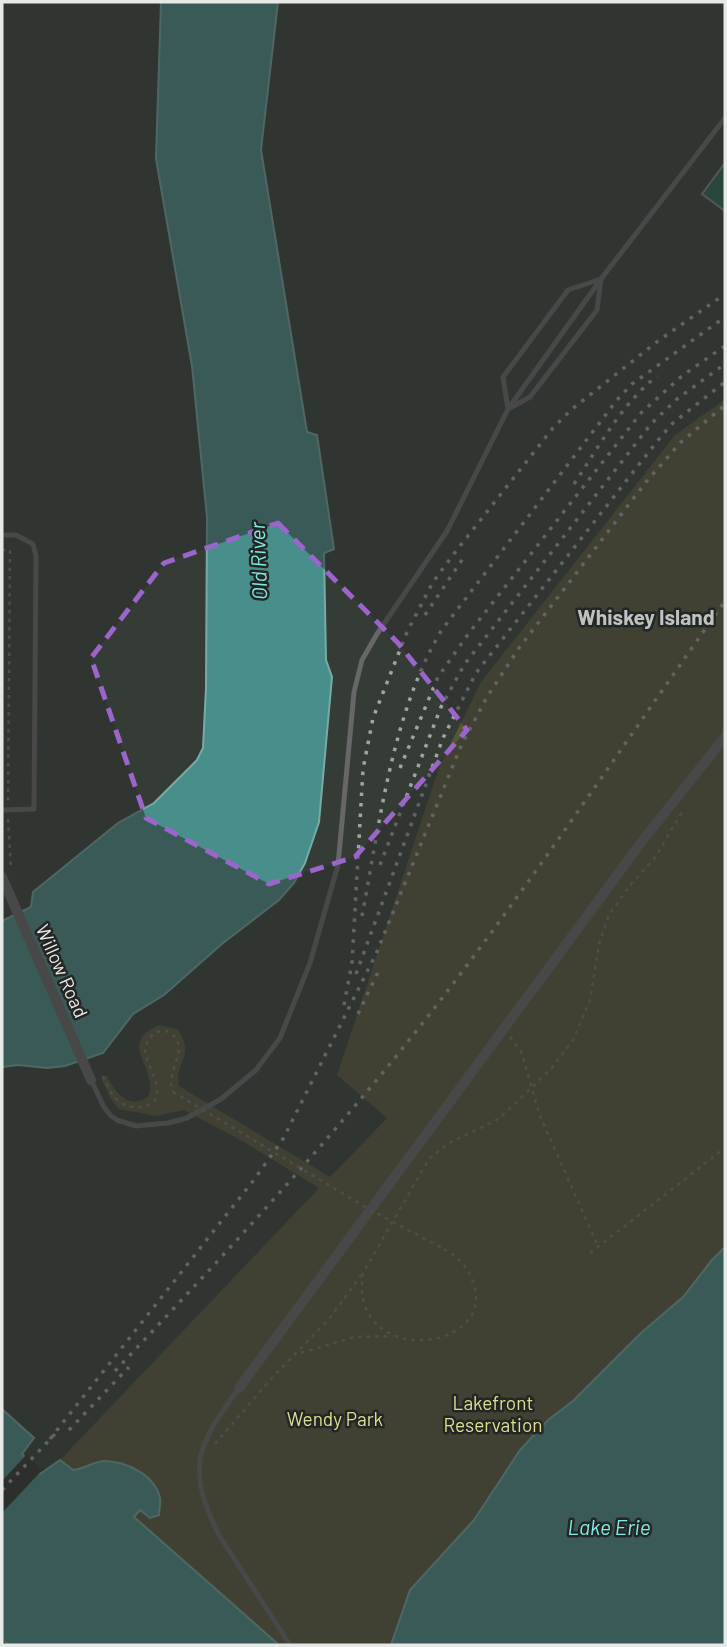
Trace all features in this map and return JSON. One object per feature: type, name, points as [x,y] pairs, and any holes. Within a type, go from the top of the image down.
[{"type":"street","points":[[239,1388],[643,840],[725,737]]},
{"type":"street","name":"Willow Road","points":[[7,877],[9,895],[91,1080]]},
{"type":"lane","points":[[91,1080],[104,1107],[117,1120],[136,1126],[168,1123],[196,1114],[221,1100],[256,1070],[280,1038],[310,963],[338,865],[354,692],[362,660],[447,531],[508,409],[601,279],[725,118]]},
{"type":"lane","points":[[508,409],[530,397],[597,310],[601,279]]},
{"type":"lane","points":[[508,409],[503,377],[568,290],[601,279]]},
{"type":"lane","points":[[2,535],[16,535],[33,544],[36,556],[34,808],[5,809]]},
{"type":"lane","points":[[239,1388],[211,1428],[200,1455],[201,1487],[210,1517],[225,1544],[290,1645]]},
{"type":"path","points":[[2,550],[10,550],[5,809],[7,877]]},
{"type":"path","points":[[200,1455],[225,1434],[269,1381],[298,1354],[340,1307],[363,1273],[429,1159],[460,1136],[495,1121],[533,1087],[573,1040],[586,1014],[594,986],[599,944],[609,915],[631,884],[654,859],[685,808]]},
{"type":"path","points":[[504,1030],[521,1051],[540,1116],[598,1245]]},
{"type":"path","points":[[103,1077],[111,1094],[126,1105],[138,1107],[152,1103],[156,1098],[157,1088],[145,1049],[147,1041],[155,1032],[167,1031],[179,1044],[170,1080],[173,1093],[355,1201],[460,1259],[476,1291],[475,1306],[469,1318],[457,1330],[436,1339],[405,1340],[383,1329],[369,1313],[363,1294],[363,1273]]},
{"type":"path","points":[[590,1253],[725,1148]]},
{"type":"path","points":[[298,1354],[354,1337],[393,1336]]},
{"type":"path","points":[[2,1639],[9,1645]]},
{"type":"highlighted area","points":[[278,523],[398,643],[467,730],[355,857],[269,884],[146,818],[91,658],[164,563]]},
{"type":"shaded area","points":[[2,2],[161,2],[161,33],[207,517],[206,688],[203,748],[198,760],[154,803],[118,823],[31,907],[2,921]]},
{"type":"shaded area","points":[[278,2],[725,2],[725,399],[675,435],[481,682],[440,765],[387,1117],[60,1460],[40,1475],[22,1454],[34,1438],[2,1409],[2,1067],[18,1065],[55,1068],[103,1053],[133,1014],[164,995],[223,943],[279,900],[294,883],[305,863],[319,822],[332,677],[326,660],[324,553],[334,549],[317,435],[307,432],[261,150]]},
{"type":"green space","name":"Lakefront Reservation","points":[[725,399],[725,1616],[703,1645],[279,1645],[134,1517],[140,1510],[160,1498],[142,1475],[101,1461],[83,1469],[73,1470],[60,1460],[319,1188],[242,1141],[184,1110],[156,1116],[119,1109],[110,1098],[101,1078],[107,1076],[126,1100],[138,1101],[145,1098],[150,1092],[150,1082],[139,1047],[141,1039],[159,1025],[177,1029],[185,1046],[179,1071],[179,1086],[330,1177],[387,1118],[337,1075],[440,765],[481,682],[675,435]]},
{"type":"water","name":"Old River","points":[[161,2],[278,2],[261,150],[307,432],[317,435],[334,549],[324,553],[326,660],[332,677],[319,822],[305,863],[294,883],[279,900],[223,943],[164,995],[133,1014],[103,1053],[65,1066],[2,1067],[2,921],[31,907],[33,892],[118,823],[154,803],[197,760],[203,748],[207,517],[192,366],[156,159]]},
{"type":"water","name":"Lake Erie","points":[[725,1247],[725,1645],[391,1645],[410,1590],[474,1520],[520,1450],[548,1420],[573,1401],[641,1333],[683,1297]]},
{"type":"water","points":[[2,1409],[34,1438],[22,1454],[40,1474],[60,1460],[73,1470],[104,1461],[113,1462],[146,1476],[160,1498],[159,1515],[150,1518],[140,1510],[134,1517],[279,1645],[9,1645],[2,1639]]},
{"type":"pier","points":[[27,1454],[41,1470],[45,1467],[2,1513],[2,1481]]},
{"type":"building","points":[[725,163],[725,211],[702,194]]},
{"type":"railway","points":[[344,1005],[352,963],[363,769],[373,718],[407,632],[433,582],[553,428],[572,409],[658,341],[725,294]]},
{"type":"railway","points":[[362,916],[382,806],[399,733],[424,663],[441,631],[617,400],[632,384],[725,317]]},
{"type":"railway","points":[[400,768],[438,677],[469,633],[641,413],[683,375],[725,346]]},
{"type":"railway","points":[[380,865],[441,707],[464,665],[651,424],[677,399],[725,364]]},
{"type":"railway","points":[[574,484],[622,413],[657,376]]},
{"type":"railway","points":[[356,974],[443,738],[476,673],[659,439],[673,423],[725,382]]},
{"type":"railway","points":[[50,1439],[283,1139],[376,954],[461,746],[487,697],[519,648],[646,482],[681,442],[725,405]]},
{"type":"railway","points":[[425,615],[466,554]]},
{"type":"railway","points":[[115,1371],[285,1186],[367,1091],[446,993],[587,799],[725,601]]},
{"type":"railway","points":[[358,1014],[379,970]]},
{"type":"railway","points":[[69,1430],[129,1367]]},
{"type":"railway","points":[[2,1490],[57,1432]]},
{"type":"district","name":"Whiskey Island","points":[[646,618]]},
{"type":"park label","name":"Wendy Park","points":[[335,1419]]}]
